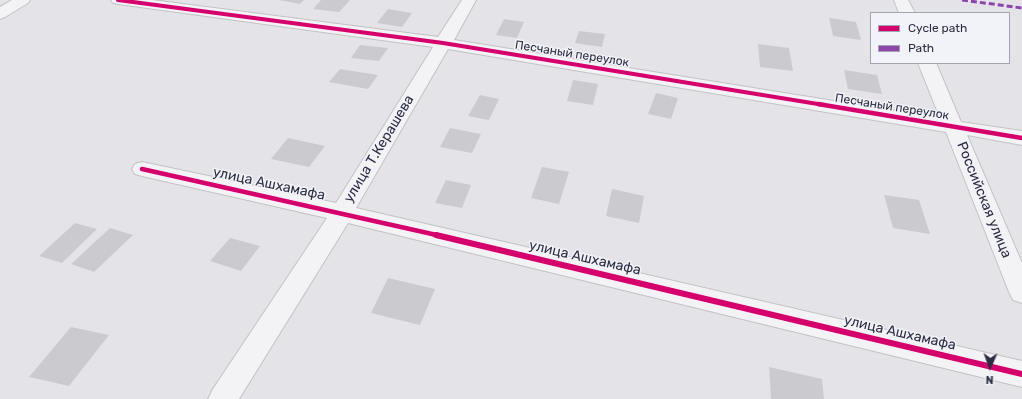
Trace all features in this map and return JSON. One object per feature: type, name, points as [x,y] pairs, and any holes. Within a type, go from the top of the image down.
[{"type":"street","points":[[0,14],[23,0]]},
{"type":"street","name":"Песчаный переулок","points":[[118,0],[443,43],[1022,138]]},
{"type":"street","name":"улица Т.Керашева","points":[[223,399],[342,212],[469,0]]},
{"type":"street","points":[[902,0],[907,12]]},
{"type":"street","name":"Российская улица","points":[[928,64],[1022,292]]},
{"type":"street","name":"улица Ашхамафа","points":[[142,169],[342,212],[1022,374]]},
{"type":"building","points":[[279,0],[304,0],[300,4]]},
{"type":"building","points":[[321,0],[350,0],[339,12],[313,9]]},
{"type":"building","points":[[388,9],[412,13],[402,27],[377,23]]},
{"type":"building","points":[[829,18],[856,22],[861,40],[833,36]]},
{"type":"building","points":[[504,19],[524,22],[517,38],[496,35]]},
{"type":"building","points":[[579,31],[605,34],[602,47],[575,43]]},
{"type":"building","points":[[758,44],[789,48],[793,71],[760,67]]},
{"type":"building","points":[[360,45],[388,48],[379,61],[351,58]]},
{"type":"building","points":[[340,69],[378,75],[368,89],[329,82]]},
{"type":"building","points":[[844,70],[877,75],[882,94],[848,89]]},
{"type":"building","points":[[573,80],[598,84],[593,105],[567,101]]},
{"type":"building","points":[[656,93],[678,98],[671,119],[648,114]]},
{"type":"building","points":[[480,95],[499,99],[489,120],[468,116]]},
{"type":"building","points":[[450,128],[481,134],[472,153],[440,147]]},
{"type":"building","points":[[288,138],[325,146],[309,167],[271,159]]},
{"type":"building","points":[[542,167],[569,172],[559,204],[531,198]]},
{"type":"building","points":[[446,180],[471,185],[462,208],[435,203]]},
{"type":"building","points":[[612,189],[644,196],[639,223],[606,216]]},
{"type":"building","points":[[884,195],[919,200],[930,234],[893,228]]},
{"type":"building","points":[[75,223],[97,229],[62,263],[39,256]]},
{"type":"building","points":[[110,228],[133,235],[94,272],[71,264]]},
{"type":"building","points":[[230,238],[260,246],[241,271],[210,261]]},
{"type":"building","points":[[388,278],[435,289],[420,325],[371,313]]},
{"type":"building","points":[[71,327],[109,335],[69,386],[29,377]]},
{"type":"building","points":[[769,367],[822,379],[824,399],[771,399]]},
{"type":"marked path","points":[[962,0],[1022,8]]},
{"type":"cycle path","points":[[118,0],[443,43],[1022,138]]},
{"type":"cycle path","points":[[142,169],[342,213],[1022,374]]}]
